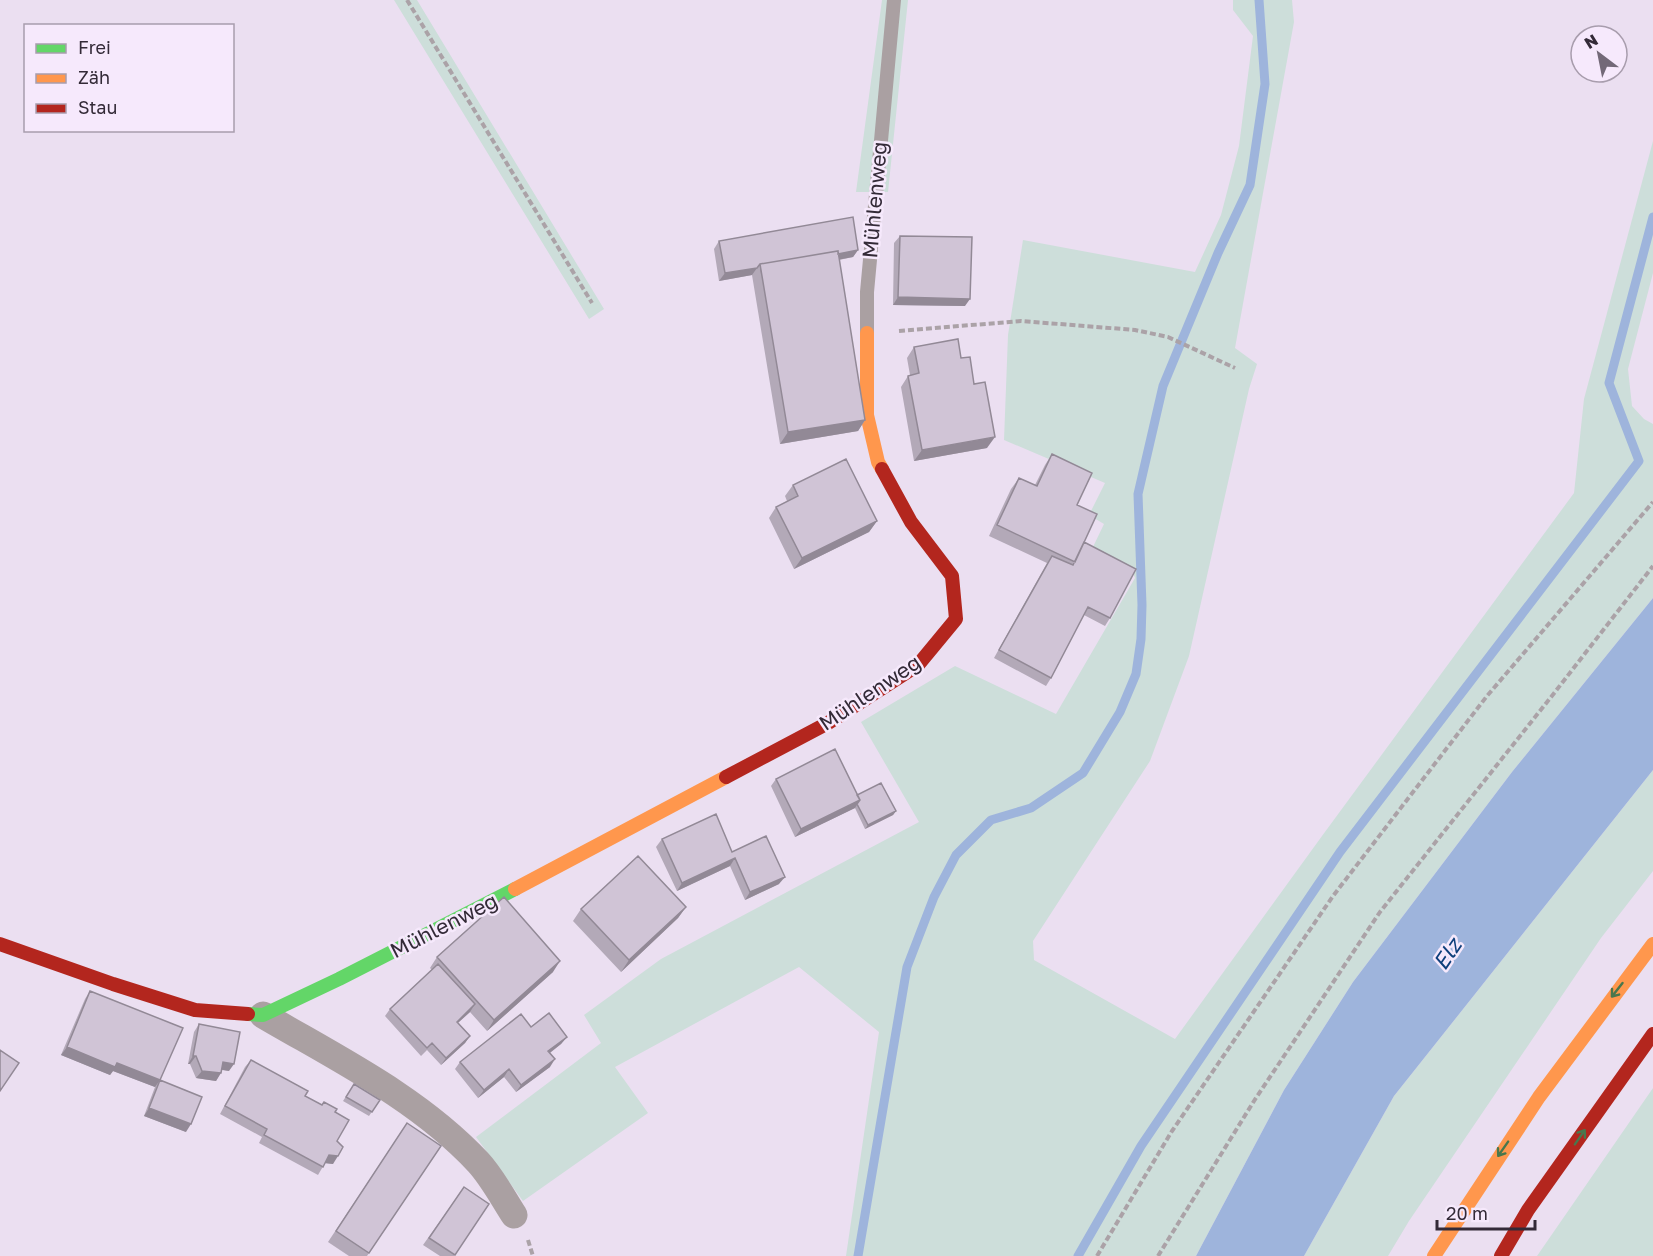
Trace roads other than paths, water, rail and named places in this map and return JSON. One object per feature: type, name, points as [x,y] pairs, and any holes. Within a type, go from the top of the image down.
[{"type":"main road","name":"Mühlenweg","points":[[0,944],[195,1010],[263,1015],[549,872],[756,762],[828,723],[918,665],[956,619],[952,576],[911,522],[878,462],[867,415],[867,333]]},
{"type":"main road","points":[[1434,1256],[1479,1184],[1602,1009],[1653,944]]},
{"type":"main road","points":[[1501,1256],[1528,1210],[1653,1034]]},
{"type":"street","name":"Mühlenweg","points":[[263,1015],[404,1098],[441,1127],[480,1164],[514,1215]]},
{"type":"lane","name":"Mühlenweg","points":[[867,333],[867,292],[894,0]]},
{"type":"water","name":"Elz","points":[[1653,598],[1653,770],[1394,1096],[1304,1256],[1196,1256],[1284,1090],[1353,982],[1512,772]]},
{"type":"waterway","points":[[858,1256],[907,967],[934,897],[956,855],[991,820],[1031,808],[1083,773],[1120,712],[1136,674],[1141,639],[1142,605],[1138,494],[1163,386],[1218,253],[1250,185],[1265,84],[1259,0]]},
{"type":"waterway","points":[[1078,1256],[1141,1146],[1340,852],[1639,461],[1609,383],[1653,217]]}]
